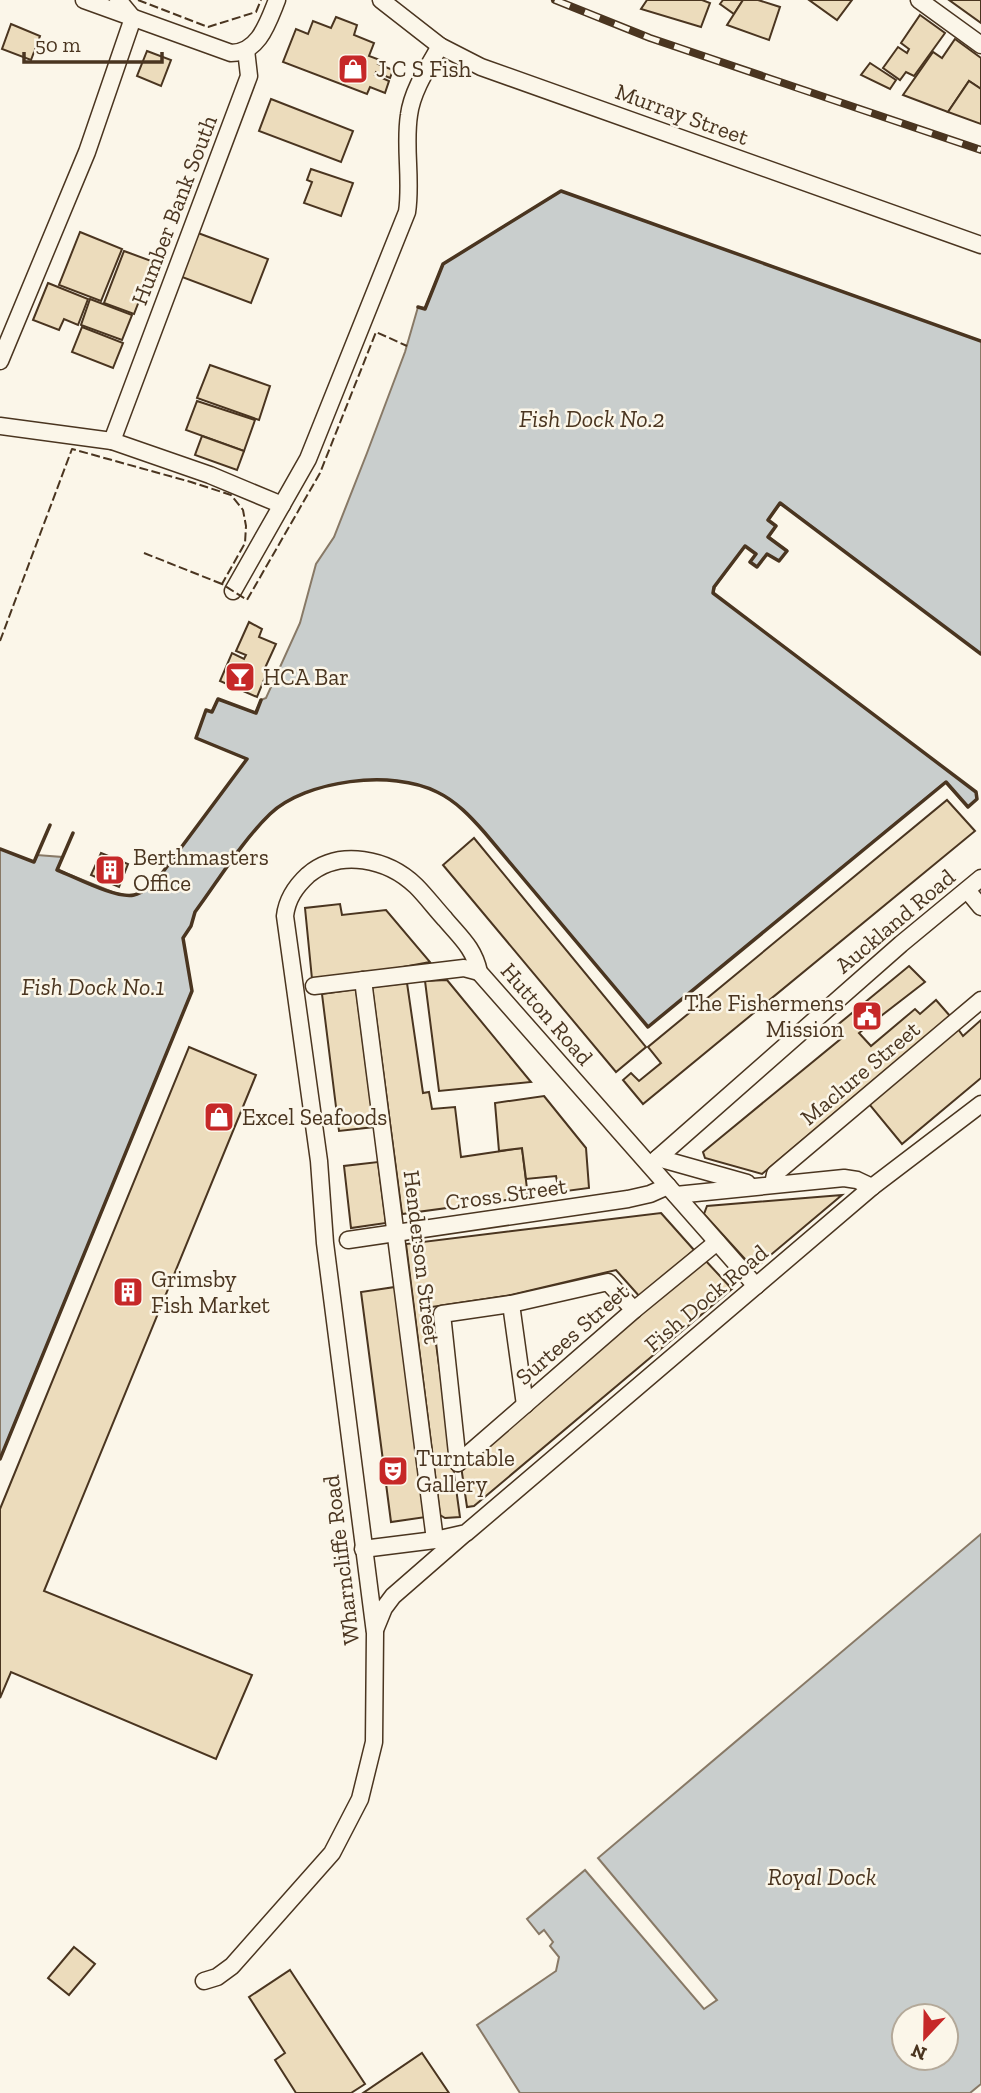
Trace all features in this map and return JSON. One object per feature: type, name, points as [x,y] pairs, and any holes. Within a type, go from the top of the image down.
[{"type":"street","points":[[85,0],[231,53],[246,50],[259,38],[277,0]]},
{"type":"street","points":[[118,0],[133,18]]},
{"type":"street","name":"Murray Street","points":[[381,0],[440,46],[481,68],[981,245]]},
{"type":"street","points":[[919,0],[981,45]]},
{"type":"street","points":[[0,361],[87,152],[133,18]]},
{"type":"street","points":[[233,591],[308,459],[407,212],[410,192],[409,114],[416,91],[440,46]]},
{"type":"street","name":"Humber Bank South","points":[[111,441],[249,76],[246,50]]},
{"type":"street","points":[[0,426],[111,441],[222,479],[282,505]]},
{"type":"street","name":"Hutton Road","points":[[286,905],[302,881],[314,871],[326,865],[354,859],[388,867],[416,886],[475,954],[479,971],[654,1162],[672,1190],[756,1286]]},
{"type":"street","name":"Auckland Road","points":[[654,1162],[901,944],[981,878]]},
{"type":"street","points":[[967,890],[981,906]]},
{"type":"street","name":"Wharncliffe Road","points":[[204,1981],[217,1977],[232,1966],[332,1853],[360,1799],[374,1742],[374,1633],[325,1243],[319,1161],[286,929],[286,905]]},
{"type":"street","points":[[314,986],[464,968],[479,971]]},
{"type":"street","name":"Henderson Street","points":[[363,980],[435,1540]]},
{"type":"street","name":"Maclure Street","points":[[765,1185],[981,1000]]},
{"type":"street","name":"Fish Dock Road","points":[[374,1633],[384,1608],[393,1596],[872,1187],[981,1104]]},
{"type":"street","name":"Cross Street","points":[[654,1162],[765,1185]]},
{"type":"street","name":"Cross Street","points":[[348,1240],[628,1199],[672,1190],[844,1178],[872,1187]]},
{"type":"street","name":"Surtees Street","points":[[511,1304],[442,1314],[458,1462],[717,1242]]},
{"type":"street","points":[[525,1405],[511,1304],[608,1282],[634,1310]]},
{"type":"street","name":"Fish Dock Road","points":[[363,1549],[435,1540],[466,1533]]},
{"type":"water","name":"Fish Dock No.2","points":[[561,191],[981,341],[981,654],[781,503],[768,520],[776,526],[769,537],[787,551],[779,561],[767,554],[757,567],[750,562],[756,554],[745,546],[713,593],[976,792],[977,799],[968,807],[945,782],[648,1027],[485,833],[451,800],[418,785],[374,780],[327,786],[286,802],[270,814],[240,849],[195,912],[191,926],[183,938],[192,991],[0,1459],[0,849],[34,862],[37,855],[62,857],[58,870],[115,893],[132,896],[154,884],[247,759],[196,738],[206,710],[212,712],[218,699],[255,713],[261,700],[266,698],[300,623],[316,564],[334,537],[367,453],[405,352],[418,307],[425,308],[443,264]]},
{"type":"water","name":"Royal Dock","points":[[981,1534],[981,2084],[970,2093],[520,2093],[477,2025],[556,1971],[559,1957],[550,1946],[553,1942],[544,1930],[539,1934],[527,1919],[585,1870],[704,2009],[717,2000],[598,1858]]},
{"type":"building","points":[[647,0],[702,0],[710,3],[701,27],[641,9]]},
{"type":"building","points":[[723,0],[743,0],[734,14],[720,4]]},
{"type":"building","points":[[743,0],[758,0],[780,7],[769,40],[727,25]]},
{"type":"building","points":[[809,0],[852,0],[837,20]]},
{"type":"building","points":[[949,0],[981,0],[981,23]]},
{"type":"building","points":[[920,15],[945,33],[914,76],[906,72],[900,80],[883,68],[898,47],[907,53],[909,49],[901,43]]},
{"type":"building","points":[[336,17],[357,25],[354,35],[374,43],[369,56],[380,60],[378,64],[393,70],[390,78],[376,72],[375,75],[389,81],[385,93],[370,87],[367,94],[283,62],[296,29],[308,34],[313,21],[331,28]]},
{"type":"building","points":[[11,24],[40,36],[31,60],[2,49]]},
{"type":"building","points":[[955,39],[981,58],[981,89],[969,81],[948,112],[903,95],[933,52],[942,58]]},
{"type":"building","points":[[147,51],[171,60],[161,86],[137,76]]},
{"type":"building","points":[[870,63],[896,80],[890,89],[861,75]]},
{"type":"building","points":[[969,81],[981,89],[981,124],[948,112]]},
{"type":"building","points":[[271,99],[353,131],[341,162],[259,131]]},
{"type":"building","points":[[311,169],[353,183],[341,216],[304,203],[312,182],[307,180]]},
{"type":"building","points":[[80,232],[122,249],[101,301],[59,285]]},
{"type":"building","points":[[198,233],[268,259],[251,303],[182,277]]},
{"type":"building","points":[[124,251],[154,262],[134,314],[104,303]]},
{"type":"building","points":[[48,283],[88,299],[78,325],[64,319],[59,330],[33,320]]},
{"type":"building","points":[[90,299],[132,315],[122,340],[81,325]]},
{"type":"building","points":[[82,327],[123,343],[113,368],[72,352]]},
{"type":"building","points":[[210,365],[270,386],[259,420],[197,398]]},
{"type":"building","points":[[197,401],[255,420],[244,451],[186,430]]},
{"type":"building","points":[[202,436],[244,451],[237,470],[195,455]]},
{"type":"building","points":[[249,622],[262,629],[259,637],[276,644],[265,668],[268,670],[257,697],[220,681],[232,653],[244,659],[246,655],[236,651]]},
{"type":"building","points":[[947,800],[975,831],[643,1104],[623,1080],[631,1073],[639,1081],[661,1063],[648,1047]]},
{"type":"building","points":[[474,838],[646,1047],[616,1072],[443,865]]},
{"type":"building","name":"Berthmasters Office","points":[[101,853],[128,864],[119,887],[91,875]]},
{"type":"building","points":[[340,904],[342,915],[386,910],[430,962],[312,979],[305,908]]},
{"type":"building","points":[[909,966],[925,982],[859,1033],[871,1046],[915,1009],[920,1014],[936,1000],[950,1016],[762,1174],[705,1158],[703,1152],[843,1037],[835,1027]]},
{"type":"building","points":[[447,980],[531,1082],[439,1091],[425,981]]},
{"type":"building","points":[[407,983],[423,1093],[429,1092],[432,1109],[455,1107],[461,1157],[522,1148],[528,1197],[402,1214],[372,987]]},
{"type":"building","points":[[356,989],[374,1127],[339,1131],[322,994]]},
{"type":"building","points":[[981,1020],[981,1078],[902,1144],[869,1104],[958,1029],[963,1036]]},
{"type":"building","name":"Grimsby Fish Market","points":[[189,1047],[256,1075],[44,1591],[252,1675],[216,1759],[11,1672],[0,1698],[0,1509]]},
{"type":"building","points":[[544,1096],[586,1148],[589,1188],[559,1192],[556,1176],[526,1179],[522,1148],[499,1151],[495,1103]]},
{"type":"building","points":[[378,1162],[386,1223],[351,1228],[344,1166]]},
{"type":"building","points":[[842,1195],[754,1269],[704,1214],[707,1206]]},
{"type":"building","points":[[661,1213],[694,1250],[640,1297],[616,1270],[511,1295],[431,1307],[460,1517],[445,1518],[440,1515],[406,1244]]},
{"type":"building","points":[[705,1260],[732,1289],[474,1506],[467,1507],[461,1466]]},
{"type":"building","points":[[395,1287],[426,1517],[391,1522],[361,1292]]},
{"type":"building","points":[[74,1947],[95,1964],[69,1995],[48,1978]]},
{"type":"building","points":[[290,1970],[365,2084],[351,2093],[296,2093],[275,2060],[285,2053],[249,1997]]},
{"type":"building","points":[[422,2053],[449,2093],[363,2093]]},
{"type":"railway","points":[[555,0],[650,38],[981,150]]},
{"type":"fence","points":[[138,0],[208,27],[256,12],[261,0]]},
{"type":"fence","points":[[0,641],[72,449],[231,495],[243,510],[245,543],[222,584],[247,600],[320,473],[376,332],[407,346]]},
{"type":"fence","points":[[144,553],[222,584]]},
{"type":"wall","points":[[418,307],[425,309],[443,264],[561,191],[981,341]]},
{"type":"wall","points":[[0,1459],[192,991],[183,938],[191,926],[195,912],[240,849],[270,814],[305,793],[350,782],[397,781],[437,792],[463,810],[485,833],[648,1027],[946,782],[968,807],[977,799],[976,792],[713,593],[714,587],[745,546],[756,554],[750,562],[757,567],[767,554],[779,561],[787,551],[768,537],[776,526],[768,520],[780,503],[981,654]]},
{"type":"wall","points":[[73,833],[57,870],[117,894],[134,895],[154,884],[247,759],[196,738],[206,710],[212,712],[218,699],[256,713],[261,700]]},
{"type":"wall","points":[[0,849],[34,862],[50,825]]},
{"type":"place","name":"J C S Fish","points":[[353,69]]},
{"type":"place","name":"HCA Bar","points":[[240,677]]},
{"type":"place","name":"Berthmasters Office","points":[[110,870]]},
{"type":"place","name":"The Fishermens Mission","points":[[867,1016]]},
{"type":"place","name":"Excel Seafoods","points":[[219,1117]]},
{"type":"place","name":"Grimsby Fish Market","points":[[128,1292]]},
{"type":"place","name":"Turntable Gallery","points":[[393,1471]]},
{"type":"water label","name":"Fish Dock No.1","points":[[93,986]]}]
